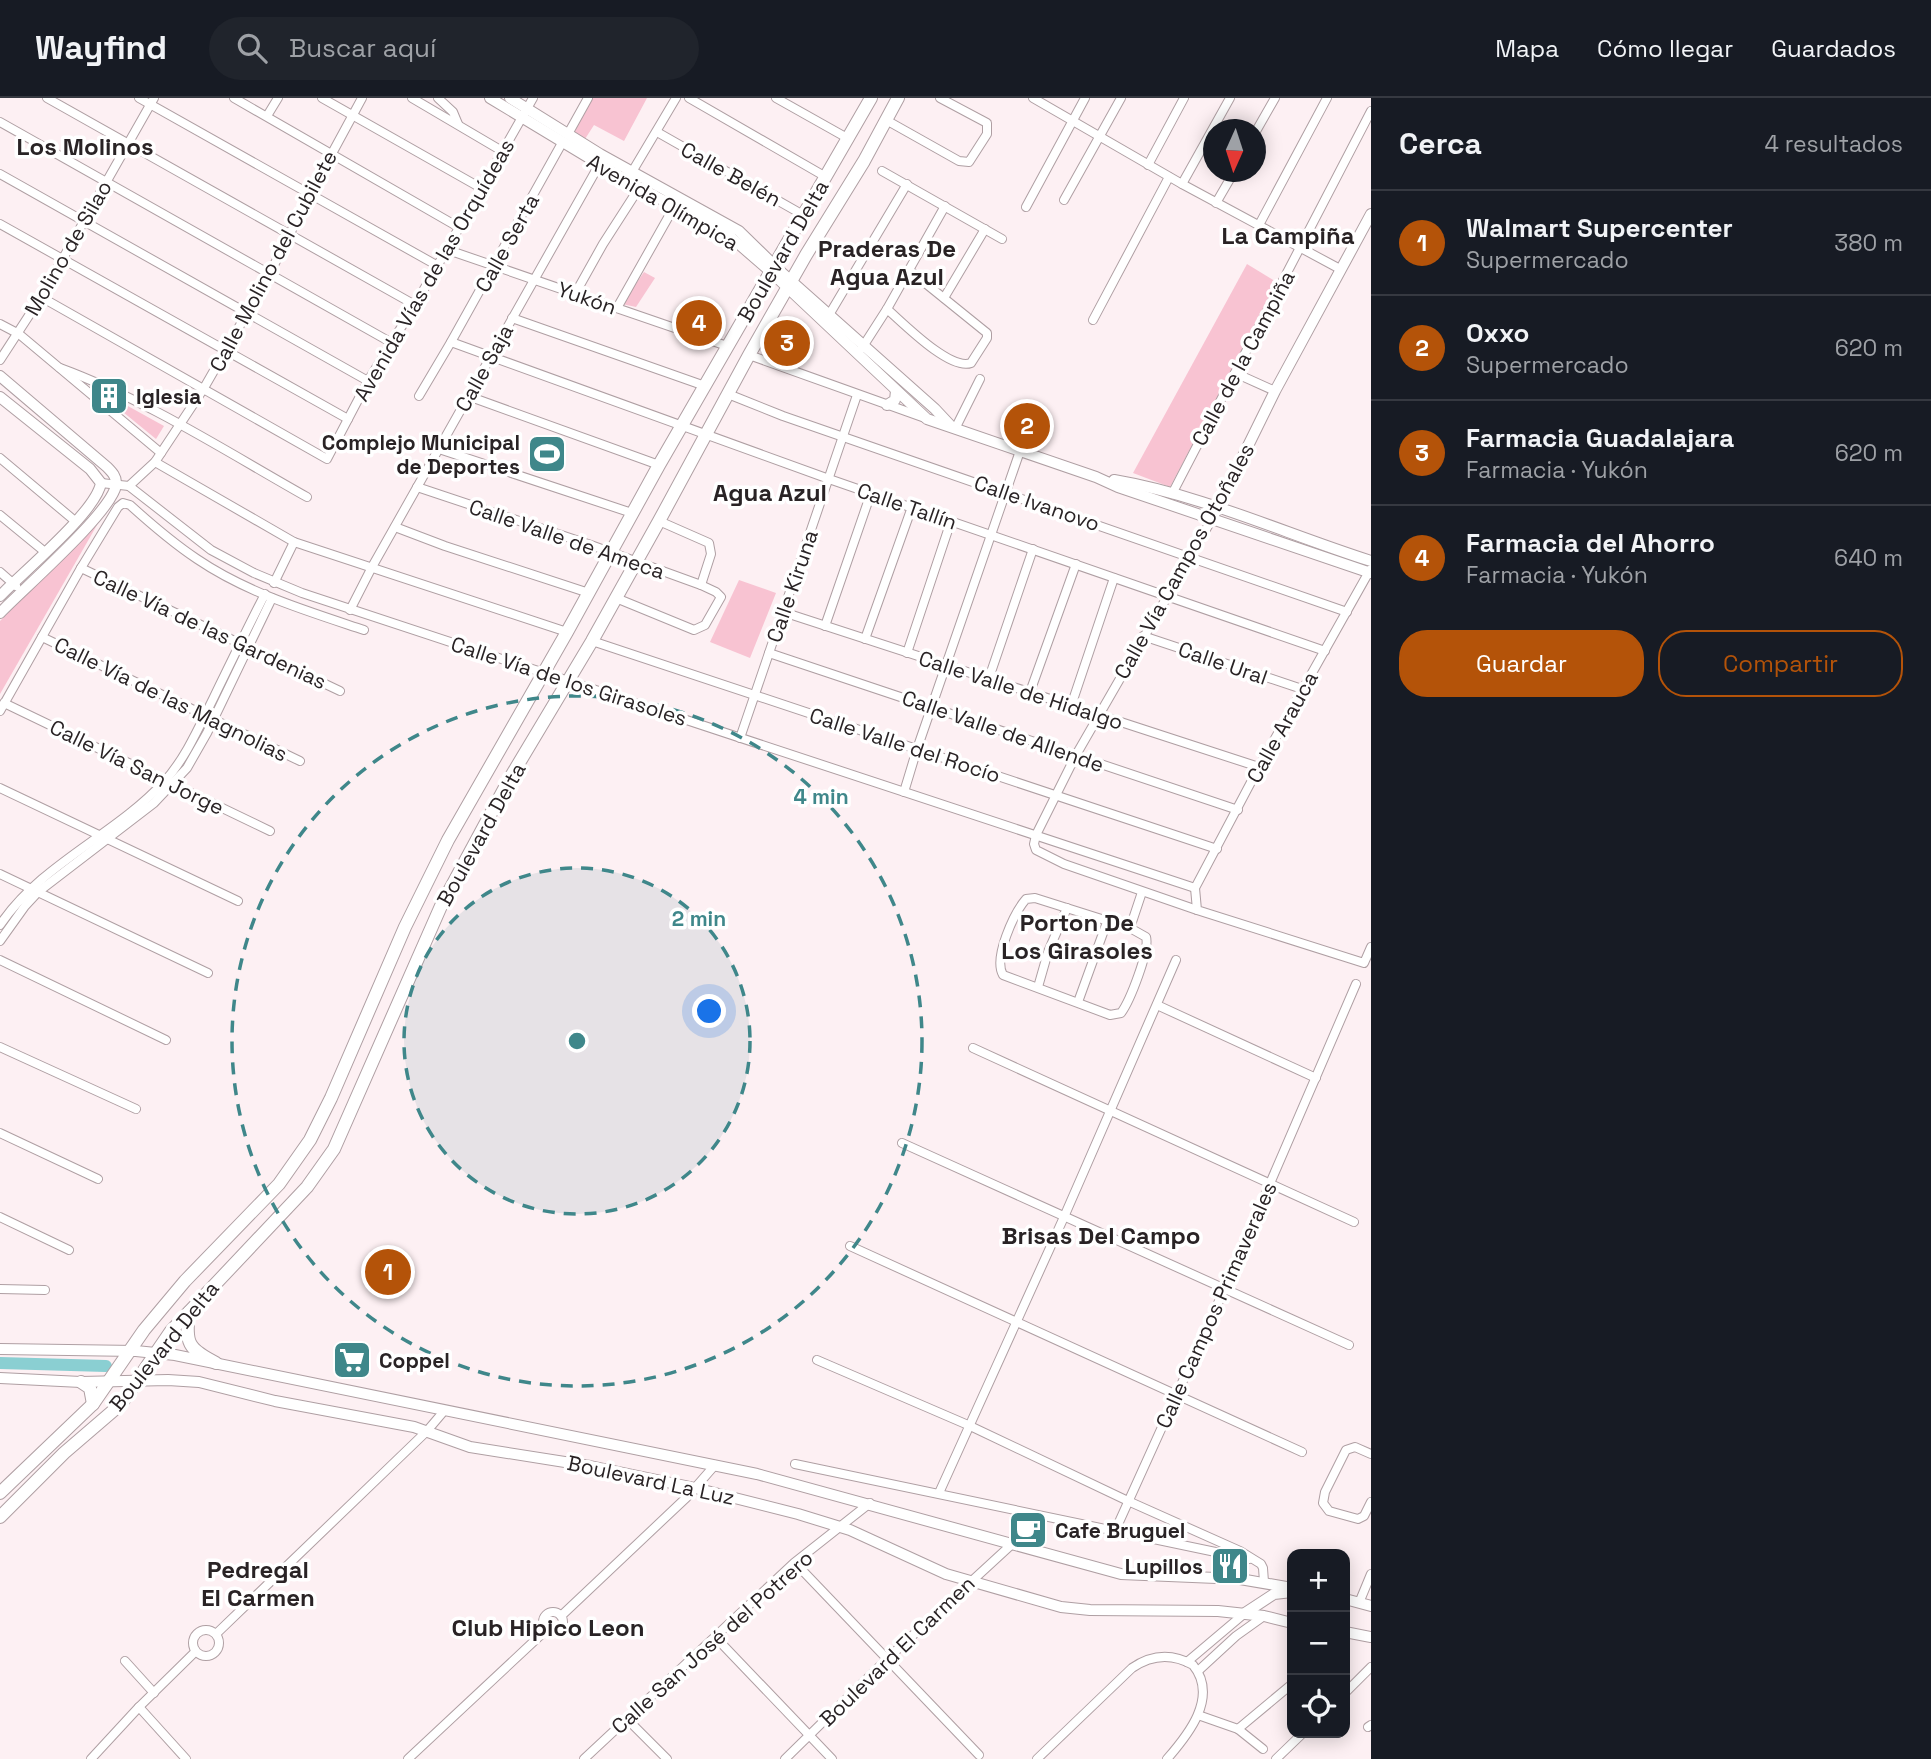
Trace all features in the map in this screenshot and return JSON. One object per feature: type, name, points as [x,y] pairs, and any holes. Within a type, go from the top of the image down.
[{"type":"main road","name":"Avenida Olímpica","points":[[490,98],[524,114],[630,176],[738,231],[773,263],[790,285],[860,350],[935,409],[953,428]]},
{"type":"main road","name":"Avenida Olímpica","points":[[510,98],[524,114]]},
{"type":"main road","name":"Boulevard Delta","points":[[0,1493],[93,1404],[128,1351],[186,1281],[291,1170],[331,1098],[405,927],[449,840],[773,263],[805,216],[870,98]]},
{"type":"main road","name":"Boulevard Delta","points":[[0,1517],[64,1453],[121,1404],[155,1353],[189,1310],[317,1174],[344,1128],[441,906],[510,778],[592,641],[749,355],[898,98]]},
{"type":"main road","points":[[857,124],[859,141],[872,147]]},
{"type":"main road","name":"Avenida Olímpica","points":[[565,139],[599,165],[630,176],[639,188],[725,232],[773,263]]},
{"type":"main road","name":"Calle Vía Campos Otoñales","points":[[1215,514],[1275,391],[1371,214]]},
{"type":"main road","name":"Avenida Olímpica","points":[[790,285],[829,315],[896,391],[928,419],[1118,487],[1215,514],[1370,568]]},
{"type":"main road","points":[[0,376],[107,467],[115,476],[116,485],[101,512],[17,587],[0,596]]},
{"type":"main road","points":[[887,405],[895,400],[896,391]]},
{"type":"main road","points":[[0,397],[90,469],[101,482],[96,496],[75,522],[44,552],[0,613]]},
{"type":"main road","name":"Avenida Olímpica","points":[[1096,477],[1172,494],[1215,514]]},
{"type":"main road","points":[[385,974],[388,988],[404,988]]},
{"type":"main road","points":[[367,1014],[377,1006],[385,1005],[388,1010],[388,1025]]},
{"type":"main road","points":[[189,1310],[189,1344],[194,1351],[216,1363]]},
{"type":"main road","name":"Boulevard La Luz","points":[[0,1349],[128,1351],[216,1363],[796,1483],[1121,1574],[1230,1578],[1264,1582],[1287,1589]]},
{"type":"main road","name":"Boulevard La Luz","points":[[0,1378],[80,1382],[199,1382],[275,1401],[427,1431],[471,1447],[579,1464],[695,1488],[841,1527],[942,1572],[1046,1604],[1073,1609],[1199,1610],[1264,1616],[1287,1622]]},
{"type":"main road","points":[[80,1382],[90,1388],[93,1404]]},
{"type":"main road","points":[[1264,1582],[1261,1602],[1264,1616]]},
{"type":"main road","points":[[1245,1614],[1274,1594],[1287,1591]]},
{"type":"main road","points":[[1350,1600],[1371,1605]]},
{"type":"main road","points":[[1350,1633],[1371,1637]]},
{"type":"street","points":[[47,98],[415,305]]},
{"type":"street","points":[[139,98],[152,101],[438,266]]},
{"type":"street","points":[[234,98],[460,228]]},
{"type":"street","points":[[267,116],[278,98]]},
{"type":"street","points":[[322,98],[481,188]]},
{"type":"street","name":"Calle Molino del Cubilete","points":[[129,486],[155,462],[204,388],[270,273],[362,98]]},
{"type":"street","points":[[412,98],[502,151]]},
{"type":"street","points":[[438,98],[453,112],[458,124]]},
{"type":"street","name":"Avenida Vías de las Orquídeas","points":[[204,388],[327,459],[368,381],[438,266],[533,98]]},
{"type":"street","name":"Calle Serta","points":[[419,396],[588,98]]},
{"type":"street","points":[[630,176],[676,98]]},
{"type":"street","points":[[688,98],[826,177]]},
{"type":"street","points":[[776,98],[849,139]]},
{"type":"street","points":[[886,120],[959,161],[969,162],[987,134],[987,123],[940,98]]},
{"type":"street","points":[[1032,98],[1169,177],[1340,269]]},
{"type":"street","points":[[1026,207],[1085,98]]},
{"type":"street","points":[[1064,200],[1121,98]]},
{"type":"street","points":[[1148,165],[1184,98]]},
{"type":"street","points":[[1182,184],[1230,98]]},
{"type":"street","points":[[1263,119],[1275,98]]},
{"type":"street","points":[[1259,225],[1327,98]]},
{"type":"street","name":"Molino de Silao","points":[[0,360],[19,334],[63,260],[152,101]]},
{"type":"street","name":"Calle de la Campiña","points":[[1172,494],[1371,111]]},
{"type":"street","points":[[0,122],[392,343]]},
{"type":"street","name":"Calle Belén","points":[[657,132],[805,216]]},
{"type":"street","name":"Calle Saja","points":[[350,610],[599,165]]},
{"type":"street","points":[[882,170],[1002,239]]},
{"type":"street","points":[[0,174],[368,381]]},
{"type":"street","points":[[1093,320],[1169,177]]},
{"type":"street","points":[[1216,203],[1228,182]]},
{"type":"street","points":[[829,315],[907,184]]},
{"type":"street","points":[[575,294],[639,188]]},
{"type":"street","points":[[860,350],[887,309],[945,206]]},
{"type":"street","points":[[617,309],[674,207]]},
{"type":"street","points":[[0,224],[348,419]]},
{"type":"street","points":[[944,298],[985,229]]},
{"type":"street","name":"Yukón","points":[[447,250],[727,346]]},
{"type":"street","points":[[887,309],[938,352],[960,364],[969,364],[987,335],[909,270]]},
{"type":"street","points":[[41,297],[204,388]]},
{"type":"street","points":[[512,318],[705,386]]},
{"type":"street","points":[[0,324],[19,334],[161,453]]},
{"type":"street","name":"Calle Tallín","points":[[451,342],[829,480],[1325,651]]},
{"type":"street","points":[[749,355],[928,419]]},
{"type":"street","points":[[60,368],[104,386],[180,425],[307,497]]},
{"type":"street","points":[[1235,373],[1275,391]]},
{"type":"street","points":[[953,428],[980,379]]},
{"type":"street","name":"Calle Ivanovo","points":[[728,394],[1347,612]]},
{"type":"street","name":"Calle Kiruna","points":[[740,738],[857,395]]},
{"type":"street","points":[[468,396],[659,465]]},
{"type":"street","points":[[439,449],[632,513]]},
{"type":"street","points":[[904,792],[1020,451]]},
{"type":"street","points":[[0,458],[75,522]]},
{"type":"street","points":[[155,462],[294,542],[567,632]]},
{"type":"street","points":[[101,482],[129,486]]},
{"type":"street","name":"Calle Vía de los Girasoles","points":[[129,486],[211,550],[274,583],[1195,888]]},
{"type":"street","name":"Calle Valle de Ameca","points":[[417,488],[701,585],[721,597],[713,614],[701,628],[691,629],[616,598]]},
{"type":"street","points":[[825,626],[871,493]]},
{"type":"street","points":[[2,707],[81,568],[122,503],[130,505],[198,560],[269,596],[364,630]]},
{"type":"street","points":[[865,639],[912,507]]},
{"type":"street","name":"Calle Vía Campos Otoñales","points":[[1035,835],[1076,755],[1215,514]]},
{"type":"street","points":[[0,515],[44,552]]},
{"type":"street","points":[[659,521],[709,543],[712,549],[701,585]]},
{"type":"street","points":[[907,653],[951,521]]},
{"type":"street","points":[[395,527],[589,593]]},
{"type":"street","points":[[274,583],[294,542]]},
{"type":"street","points":[[989,678],[1033,549]]},
{"type":"street","points":[[1030,692],[1076,564]]},
{"type":"street","name":"Calle Vía de las Gardenias","points":[[81,568],[340,691]]},
{"type":"street","name":"Calle Arauca","points":[[1195,888],[1370,568]]},
{"type":"street","points":[[0,572],[17,587]]},
{"type":"street","points":[[1071,706],[1114,578]]},
{"type":"street","points":[[0,925],[14,905],[104,837],[187,768],[269,596]]},
{"type":"street","name":"Calle Valle de Hidalgo","points":[[783,612],[1259,767]]},
{"type":"street","name":"Calle Ural","points":[[1143,636],[1303,689]]},
{"type":"street","name":"Calle Vía de las Magnolias","points":[[42,637],[300,761]]},
{"type":"street","name":"Calle Valle del Rocío","points":[[592,641],[1217,849]]},
{"type":"street","name":"Calle Valle de Allende","points":[[768,653],[1238,810]]},
{"type":"street","name":"Calle Vía San Jorge","points":[[2,707],[170,782],[270,831]]},
{"type":"street","points":[[0,788],[238,901]]},
{"type":"street","points":[[1035,835],[1035,848],[1042,855],[1142,892],[1364,963],[1371,947]]},
{"type":"street","points":[[0,874],[208,973]]},
{"type":"street","points":[[1195,888],[1197,910]]},
{"type":"street","points":[[0,941],[34,890]]},
{"type":"street","points":[[1130,928],[1142,892]]},
{"type":"street","points":[[1029,898],[1050,901],[1107,922],[1130,928],[1148,940],[1124,1009],[1116,1015],[1006,978],[1001,972],[1000,961],[1011,923],[1022,903],[1029,898]]},
{"type":"street","points":[[1038,987],[1048,952],[1067,908]]},
{"type":"street","points":[[1078,1002],[1107,922]]},
{"type":"street","points":[[0,960],[166,1040]]},
{"type":"street","points":[[939,1493],[1176,960]]},
{"type":"street","name":"Calle Campos Primaverales","points":[[1115,1531],[1224,1290],[1356,984]]},
{"type":"street","points":[[1157,1005],[1316,1078]]},
{"type":"street","points":[[0,1047],[136,1109]]},
{"type":"street","points":[[973,1048],[1354,1222]]},
{"type":"street","points":[[0,1133],[98,1179]]},
{"type":"street","points":[[902,1143],[1349,1345]]},
{"type":"street","points":[[0,1217],[69,1250]]},
{"type":"street","points":[[850,1246],[1301,1452]]},
{"type":"street","points":[[0,1290],[45,1290]]},
{"type":"street","points":[[817,1360],[968,1425],[1128,1501],[1229,1545],[1256,1560],[1264,1568],[1264,1582]]},
{"type":"street","points":[[216,1634],[427,1431],[444,1411]]},
{"type":"street","points":[[1371,1454],[1355,1447],[1344,1452],[1325,1492],[1323,1503],[1329,1511],[1360,1519],[1364,1517],[1371,1502]]},
{"type":"street","points":[[796,1464],[1256,1560]]},
{"type":"street","points":[[561,1616],[695,1488],[715,1465]]},
{"type":"street","name":"Calle San José del Potrero","points":[[584,1759],[794,1563],[870,1503]]},
{"type":"street","name":"Boulevard El Carmen","points":[[785,1759],[887,1659],[1011,1545]]},
{"type":"street","points":[[801,1569],[979,1755]]},
{"type":"street","points":[[1359,1602],[1371,1574]]},
{"type":"street","points":[[548,1613],[561,1616],[562,1628],[552,1633],[546,1630],[542,1621],[548,1613]]},
{"type":"street","points":[[1187,1662],[1245,1614]]},
{"type":"street","points":[[1198,1671],[1236,1636],[1264,1616]]},
{"type":"street","points":[[1228,1629],[1236,1636]]},
{"type":"street","points":[[211,1630],[216,1634],[219,1645],[212,1655],[206,1657],[195,1652],[192,1640],[199,1631],[211,1630]]},
{"type":"street","points":[[408,1759],[546,1630]]},
{"type":"street","points":[[722,1643],[832,1759]]},
{"type":"street","points":[[91,1759],[195,1652]]},
{"type":"street","points":[[1037,1759],[1142,1661],[1160,1657],[1187,1662],[1198,1671],[1202,1694],[1198,1715],[1182,1742],[1167,1759]]},
{"type":"street","points":[[124,1661],[154,1693]]},
{"type":"street","points":[[1350,1688],[1371,1667]]},
{"type":"street","points":[[1238,1729],[1287,1688]]},
{"type":"street","points":[[139,1707],[186,1759]]},
{"type":"street","points":[[1198,1715],[1238,1729],[1263,1749]]},
{"type":"street","points":[[628,1719],[667,1759]]},
{"type":"street","points":[[1276,1759],[1298,1738]]},
{"type":"shaded area","points":[[592,98],[647,98],[624,141],[594,125],[585,139],[574,133]]},
{"type":"shaded area","points":[[1247,264],[1278,283],[1170,487],[1133,473]]},
{"type":"shaded area","points":[[644,272],[655,278],[636,307],[622,304]]},
{"type":"shaded area","points":[[126,405],[164,426],[156,439],[123,412]]},
{"type":"shaded area","points":[[97,525],[0,694],[0,621]]},
{"type":"shaded area","points":[[739,580],[776,593],[750,658],[710,642]]},
{"type":"waterway","points":[[0,1363],[106,1366]]},
{"type":"place","name":"Farmacia del Ahorro","points":[[699,323]]},
{"type":"place","name":"Farmacia Guadalajara","points":[[787,343]]},
{"type":"place","name":"Iglesia","points":[[109,396]]},
{"type":"place","name":"Oxxo","points":[[1027,426]]},
{"type":"place","name":"Complejo Municipal de Deportes","points":[[547,454]]},
{"type":"place","name":"Walmart Supercenter","points":[[388,1272]]},
{"type":"place","name":"Coppel","points":[[352,1360]]},
{"type":"place","name":"Cafe Bruguel","points":[[1028,1530]]},
{"type":"place","name":"Lupillos","points":[[1230,1566]]},
{"type":"district","name":"Los Molinos","points":[[85,146]]},
{"type":"district","name":"La Campiña","points":[[1288,235]]},
{"type":"district","name":"Praderas De Agua Azul","points":[[887,262]]},
{"type":"district","name":"Agua Azul","points":[[770,492]]},
{"type":"district","name":"Porton De Los Girasoles","points":[[1077,936]]},
{"type":"district","name":"Brisas Del Campo","points":[[1101,1235]]},
{"type":"district","name":"Pedregal El Carmen","points":[[258,1583]]},
{"type":"district","name":"Club Hipico Leon","points":[[548,1627]]}]
